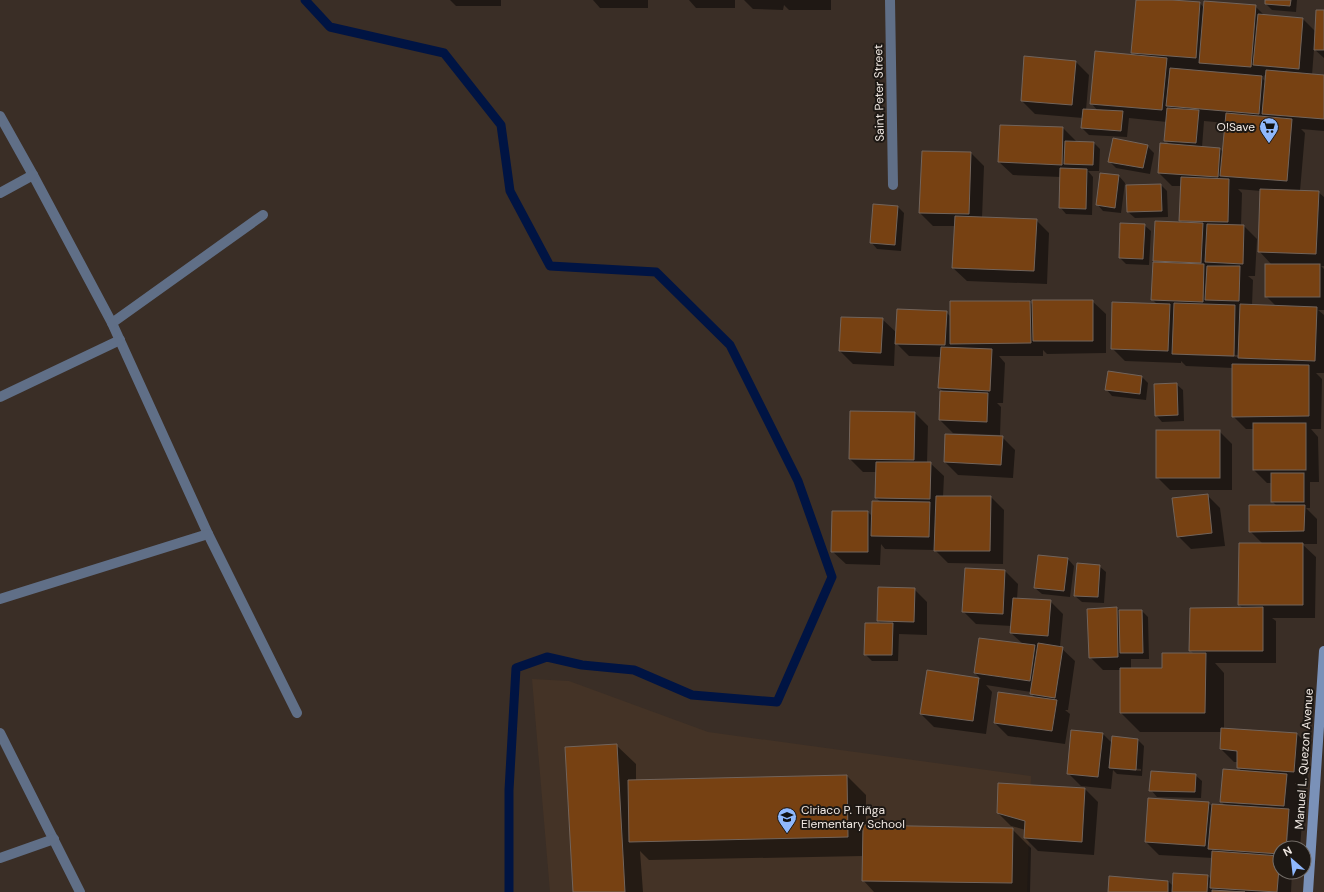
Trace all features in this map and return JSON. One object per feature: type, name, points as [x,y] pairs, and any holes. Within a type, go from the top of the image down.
[{"type":"main road","name":"Manuel L. Quezon Avenue","points":[[1308,892],[1324,651]]},
{"type":"street","name":"Saint Peter Street","points":[[890,0],[893,185]]},
{"type":"street","points":[[0,116],[112,323],[208,534],[298,713]]},
{"type":"street","points":[[0,193],[33,175]]},
{"type":"street","points":[[112,323],[263,215]]},
{"type":"street","points":[[0,397],[120,340]]},
{"type":"street","points":[[0,599],[208,534]]},
{"type":"street","points":[[0,733],[80,892]]},
{"type":"street","points":[[0,858],[54,839]]},
{"type":"shaded area","name":"Ciriaco P. Tiñga Elementary School","points":[[532,679],[569,681],[708,732],[1031,776],[1027,892],[550,892]]},
{"type":"building","points":[[1136,0],[1200,2],[1196,58],[1131,53]]},
{"type":"building","points":[[1265,0],[1291,0],[1290,6],[1265,4]]},
{"type":"building","points":[[1204,1],[1256,5],[1251,67],[1199,63]]},
{"type":"building","points":[[1316,10],[1324,10],[1324,50],[1314,50]]},
{"type":"building","points":[[1258,14],[1303,18],[1299,69],[1253,65]]},
{"type":"building","points":[[1095,51],[1167,58],[1162,110],[1090,104]]},
{"type":"building","points":[[1024,56],[1076,61],[1072,105],[1021,101]]},
{"type":"building","points":[[1170,68],[1262,76],[1259,114],[1166,106]]},
{"type":"building","points":[[1266,70],[1324,75],[1324,119],[1262,114]]},
{"type":"building","points":[[1167,108],[1199,110],[1196,143],[1164,141]]},
{"type":"building","points":[[1083,109],[1123,111],[1121,131],[1081,128]]},
{"type":"building","points":[[1226,113],[1292,119],[1287,181],[1220,176]]},
{"type":"building","points":[[1000,125],[1063,127],[1062,165],[998,162]]},
{"type":"building","points":[[1113,138],[1148,145],[1143,168],[1108,162]]},
{"type":"building","points":[[1065,141],[1094,142],[1093,165],[1064,164]]},
{"type":"building","points":[[1160,143],[1220,148],[1218,177],[1158,173]]},
{"type":"building","points":[[922,151],[971,152],[969,214],[919,213]]},
{"type":"building","points":[[1060,168],[1087,169],[1086,209],[1059,208]]},
{"type":"building","points":[[1100,173],[1119,175],[1115,208],[1096,205]]},
{"type":"building","points":[[1181,177],[1229,179],[1228,222],[1179,221]]},
{"type":"building","points":[[1161,184],[1162,211],[1127,212],[1126,185]]},
{"type":"building","points":[[1260,189],[1319,191],[1316,254],[1258,252]]},
{"type":"building","points":[[873,204],[898,206],[895,245],[870,243]]},
{"type":"building","points":[[955,216],[1037,219],[1034,271],[952,268]]},
{"type":"building","points":[[1155,221],[1203,223],[1201,263],[1153,261]]},
{"type":"building","points":[[1120,223],[1145,224],[1143,259],[1119,258]]},
{"type":"building","points":[[1207,224],[1244,225],[1243,264],[1205,262]]},
{"type":"building","points":[[1153,262],[1204,264],[1203,302],[1151,300]]},
{"type":"building","points":[[1265,264],[1320,264],[1320,297],[1265,297]]},
{"type":"building","points":[[1207,266],[1240,266],[1239,301],[1205,300]]},
{"type":"building","points":[[1032,300],[1093,300],[1093,341],[1033,341]]},
{"type":"building","points":[[950,301],[1030,301],[1031,343],[950,344]]},
{"type":"building","points":[[1112,302],[1170,304],[1168,351],[1111,349]]},
{"type":"building","points":[[1174,303],[1235,305],[1234,356],[1172,354]]},
{"type":"building","points":[[1240,304],[1317,307],[1315,361],[1238,358]]},
{"type":"building","points":[[897,309],[947,311],[945,345],[895,344]]},
{"type":"building","points":[[841,317],[883,318],[881,353],[839,351]]},
{"type":"building","points":[[941,347],[992,349],[990,391],[938,388]]},
{"type":"building","points":[[1232,364],[1309,365],[1309,416],[1232,417]]},
{"type":"building","points":[[1108,371],[1142,376],[1140,394],[1105,390]]},
{"type":"building","points":[[1177,383],[1178,415],[1155,416],[1154,384]]},
{"type":"building","points":[[940,391],[988,393],[987,422],[939,420]]},
{"type":"building","points":[[850,411],[915,412],[914,460],[849,459]]},
{"type":"building","points":[[1253,423],[1306,423],[1306,470],[1253,470]]},
{"type":"building","points":[[1156,430],[1220,430],[1220,478],[1156,478]]},
{"type":"building","points":[[945,434],[1003,436],[1001,465],[944,462]]},
{"type":"building","points":[[876,462],[931,462],[930,499],[875,498]]},
{"type":"building","points":[[1271,473],[1304,473],[1304,502],[1271,502]]},
{"type":"building","points":[[1208,494],[1212,533],[1177,537],[1172,498]]},
{"type":"building","points":[[936,496],[991,496],[990,551],[934,551]]},
{"type":"building","points":[[872,501],[930,502],[929,537],[871,536]]},
{"type":"building","points":[[1249,505],[1305,505],[1304,531],[1249,532]]},
{"type":"building","points":[[832,511],[868,511],[868,552],[831,552]]},
{"type":"building","points":[[1239,543],[1303,543],[1303,605],[1238,605]]},
{"type":"building","points":[[1038,555],[1068,558],[1064,591],[1034,588]]},
{"type":"building","points":[[1077,563],[1100,565],[1098,597],[1074,596]]},
{"type":"building","points":[[965,568],[1005,570],[1003,614],[962,612]]},
{"type":"building","points":[[878,587],[915,588],[914,622],[877,621]]},
{"type":"building","points":[[1013,598],[1051,600],[1048,636],[1010,633]]},
{"type":"building","points":[[1117,607],[1118,657],[1089,658],[1087,609]]},
{"type":"building","points":[[1263,607],[1263,651],[1189,651],[1190,608]]},
{"type":"building","points":[[1119,610],[1142,610],[1143,653],[1120,653]]},
{"type":"building","points":[[865,623],[893,623],[892,655],[864,655]]},
{"type":"building","points":[[979,638],[1035,645],[1030,681],[974,673]]},
{"type":"building","points":[[1038,643],[1063,647],[1055,698],[1030,694]]},
{"type":"building","points":[[1162,653],[1206,653],[1205,713],[1120,713],[1120,668],[1162,668]]},
{"type":"building","points":[[927,670],[979,678],[973,721],[920,714]]},
{"type":"building","points":[[998,692],[1057,700],[1052,731],[994,723]]},
{"type":"building","points":[[1221,728],[1297,733],[1294,772],[1237,768],[1237,751],[1220,749]]},
{"type":"building","points":[[1071,730],[1103,733],[1098,777],[1067,774]]},
{"type":"building","points":[[1112,736],[1138,739],[1136,770],[1109,768]]},
{"type":"building","points":[[617,744],[625,892],[573,892],[565,747]]},
{"type":"building","points":[[1223,769],[1287,774],[1284,806],[1220,802]]},
{"type":"building","points":[[1151,771],[1196,774],[1195,792],[1149,791]]},
{"type":"building","points":[[847,775],[848,837],[629,842],[628,780]]},
{"type":"building","points":[[998,783],[1085,788],[1082,842],[1024,838],[1025,821],[997,813]]},
{"type":"building","points":[[1148,798],[1209,802],[1205,846],[1145,842]]},
{"type":"building","points":[[1212,804],[1289,809],[1287,840],[1272,840],[1272,853],[1208,849]]},
{"type":"building","points":[[863,825],[1013,828],[1012,883],[862,881]]},
{"type":"building","points":[[1212,851],[1272,855],[1272,880],[1278,880],[1277,892],[1210,888]]},
{"type":"building","points":[[1173,873],[1208,875],[1207,892],[1172,892]]},
{"type":"building","points":[[1109,876],[1168,881],[1168,892],[1108,892]]},
{"type":"building","points":[[1212,890],[1245,892],[1212,892]]},
{"type":"waterway","points":[[305,0],[330,27],[444,53],[501,125],[510,191],[550,266],[656,272],[730,345],[798,481],[832,577],[777,702],[692,695],[634,670],[582,665],[547,657],[516,668],[509,790],[509,892]]},
{"type":"place","name":"O!Save","points":[[1269,144]]},
{"type":"place","name":"Ciriaco P. Tiñga Elementary School","points":[[787,834]]}]
